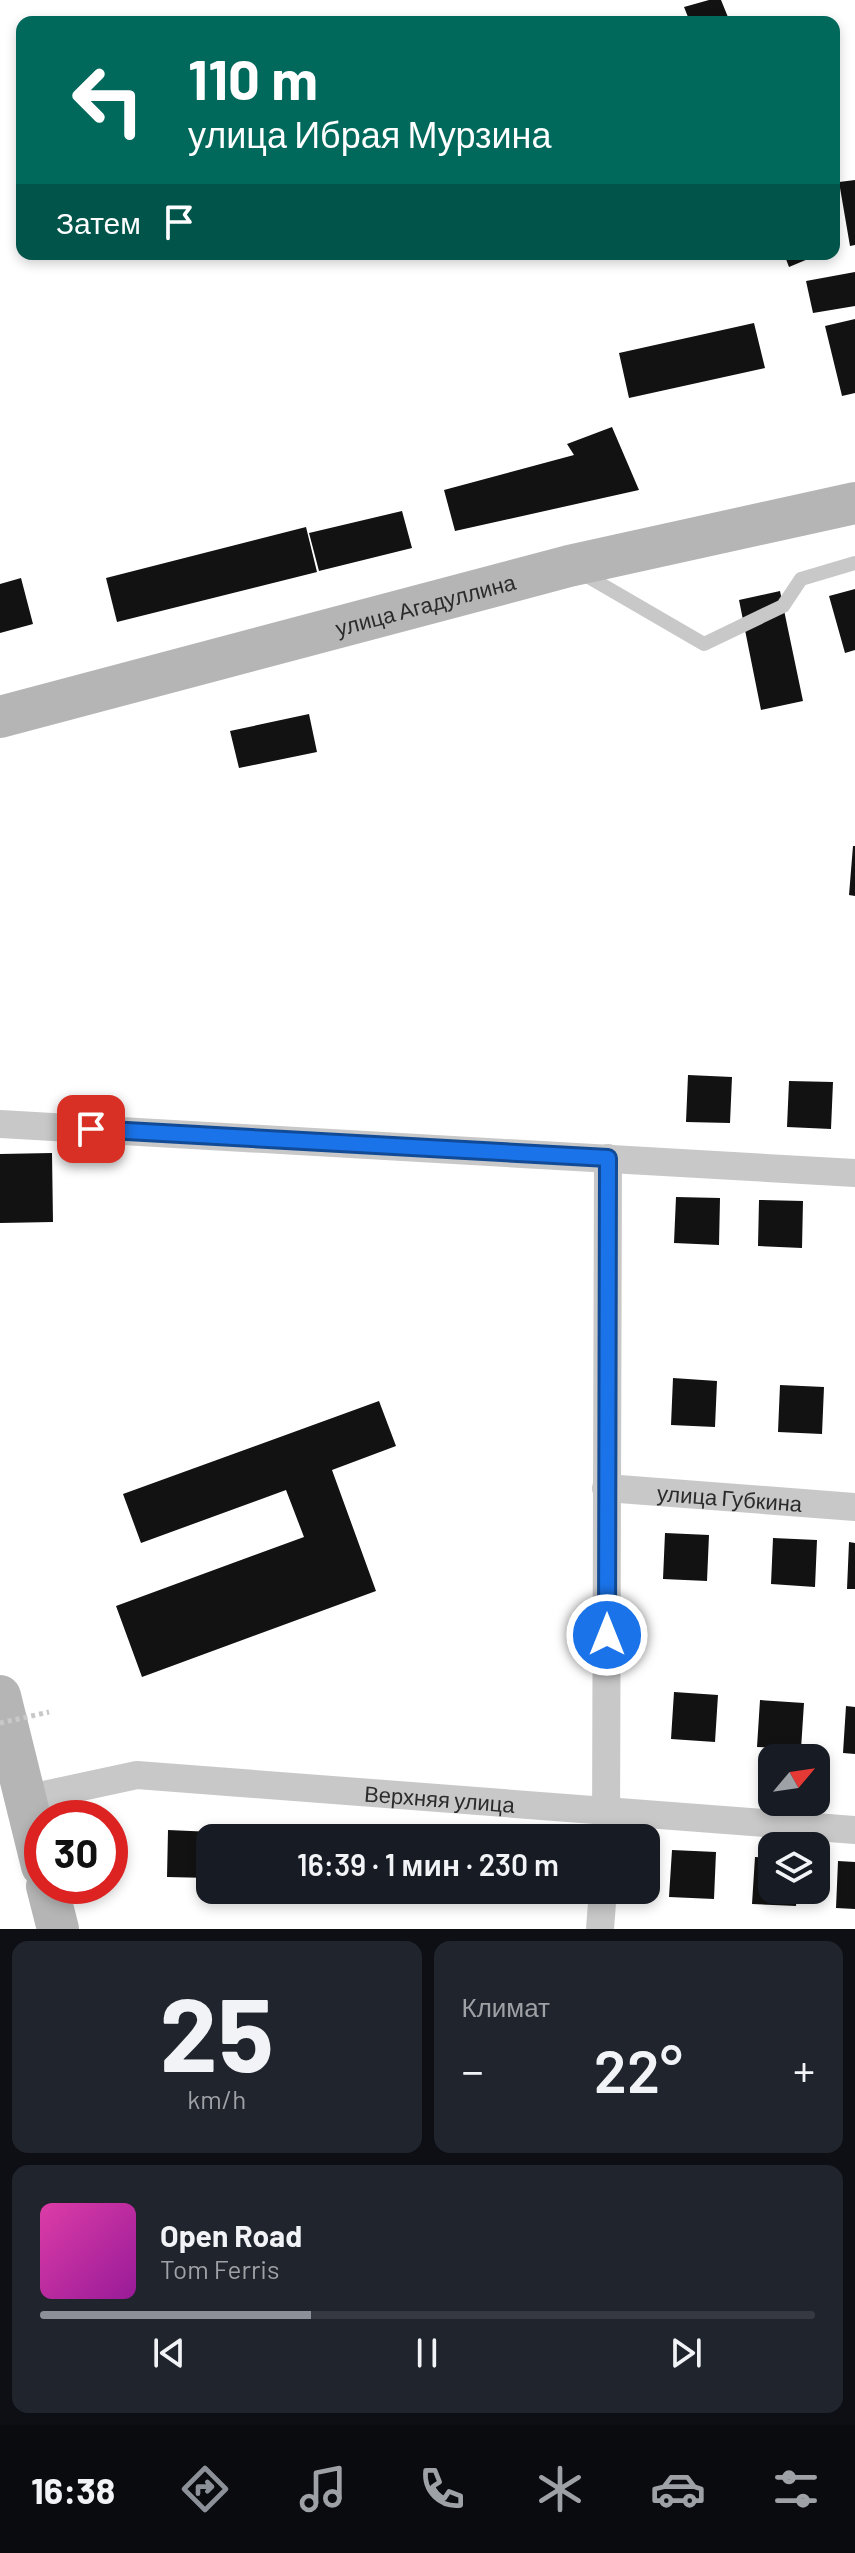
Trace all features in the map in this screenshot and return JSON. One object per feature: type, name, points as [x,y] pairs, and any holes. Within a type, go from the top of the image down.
[{"type":"main road","name":"улица Агадуллина","points":[[0,717],[569,566],[855,503]]},
{"type":"main road","points":[[0,1696],[25,1799]]},
{"type":"main road","points":[[52,1904],[58,1929]]},
{"type":"street","points":[[0,1124],[855,1173]]},
{"type":"street","points":[[607,1824],[608,1158]]},
{"type":"street","name":"улица Губкина","points":[[606,1488],[855,1507]]},
{"type":"street","name":"Верхняя улица","points":[[25,1799],[137,1775],[598,1824]]},
{"type":"street","name":"Верхняя улица","points":[[660,1826],[855,1830]]},
{"type":"street","points":[[600,1929],[602,1904]]},
{"type":"lane","points":[[569,566],[704,644],[783,606],[801,579],[855,563]]},
{"type":"path","points":[[0,1723],[49,1712]]},
{"type":"building","points":[[721,0],[728,16],[688,16],[684,7]]},
{"type":"building","points":[[855,180],[855,245],[850,246],[840,188],[840,182]]},
{"type":"building","points":[[786,260],[806,260],[789,267]]},
{"type":"building","points":[[855,272],[855,306],[813,313],[806,281]]},
{"type":"building","points":[[855,319],[855,393],[842,396],[825,326]]},
{"type":"building","points":[[754,323],[765,368],[629,398],[619,353]]},
{"type":"building","points":[[612,427],[639,490],[455,531],[444,490],[574,455],[567,444]]},
{"type":"building","points":[[402,511],[412,548],[319,571],[309,533]]},
{"type":"building","points":[[306,527],[317,572],[117,622],[106,578]]},
{"type":"building","points":[[21,578],[33,624],[0,633],[0,584]]},
{"type":"building","points":[[855,589],[855,650],[845,653],[829,596]]},
{"type":"building","points":[[780,591],[803,701],[761,710],[739,600]]},
{"type":"building","points":[[309,714],[317,752],[239,768],[230,731]]},
{"type":"building","points":[[855,846],[855,896],[849,895]]},
{"type":"building","points":[[688,1075],[732,1077],[730,1123],[686,1122]]},
{"type":"building","points":[[789,1081],[833,1082],[831,1129],[787,1127]]},
{"type":"building","points":[[52,1153],[53,1222],[0,1223],[0,1154]]},
{"type":"building","points":[[676,1197],[720,1198],[719,1245],[674,1243]]},
{"type":"building","points":[[759,1200],[803,1201],[802,1248],[758,1246]]},
{"type":"building","points":[[673,1378],[717,1381],[715,1427],[671,1425]]},
{"type":"building","points":[[780,1385],[824,1387],[822,1434],[778,1432]]},
{"type":"building","points":[[379,1401],[396,1446],[332,1470],[376,1591],[142,1677],[116,1606],[304,1537],[286,1490],[141,1543],[123,1494]]},
{"type":"building","points":[[665,1533],[709,1535],[707,1581],[663,1579]]},
{"type":"building","points":[[773,1538],[817,1540],[815,1587],[771,1584]]},
{"type":"building","points":[[849,1542],[855,1543],[855,1589],[847,1589]]},
{"type":"building","points":[[674,1692],[718,1695],[715,1742],[671,1739]]},
{"type":"building","points":[[760,1700],[804,1703],[801,1744],[758,1744],[757,1747]]},
{"type":"building","points":[[846,1706],[855,1707],[855,1754],[843,1753]]},
{"type":"building","points":[[168,1830],[196,1831],[196,1878],[167,1877]]},
{"type":"building","points":[[672,1850],[716,1852],[714,1899],[669,1897]]},
{"type":"building","points":[[755,1857],[758,1857],[758,1904],[796,1906],[752,1904]]},
{"type":"building","points":[[838,1861],[855,1862],[855,1909],[836,1908]]},
{"type":"route","points":[[91,1129],[608,1158],[607,1635]]}]
